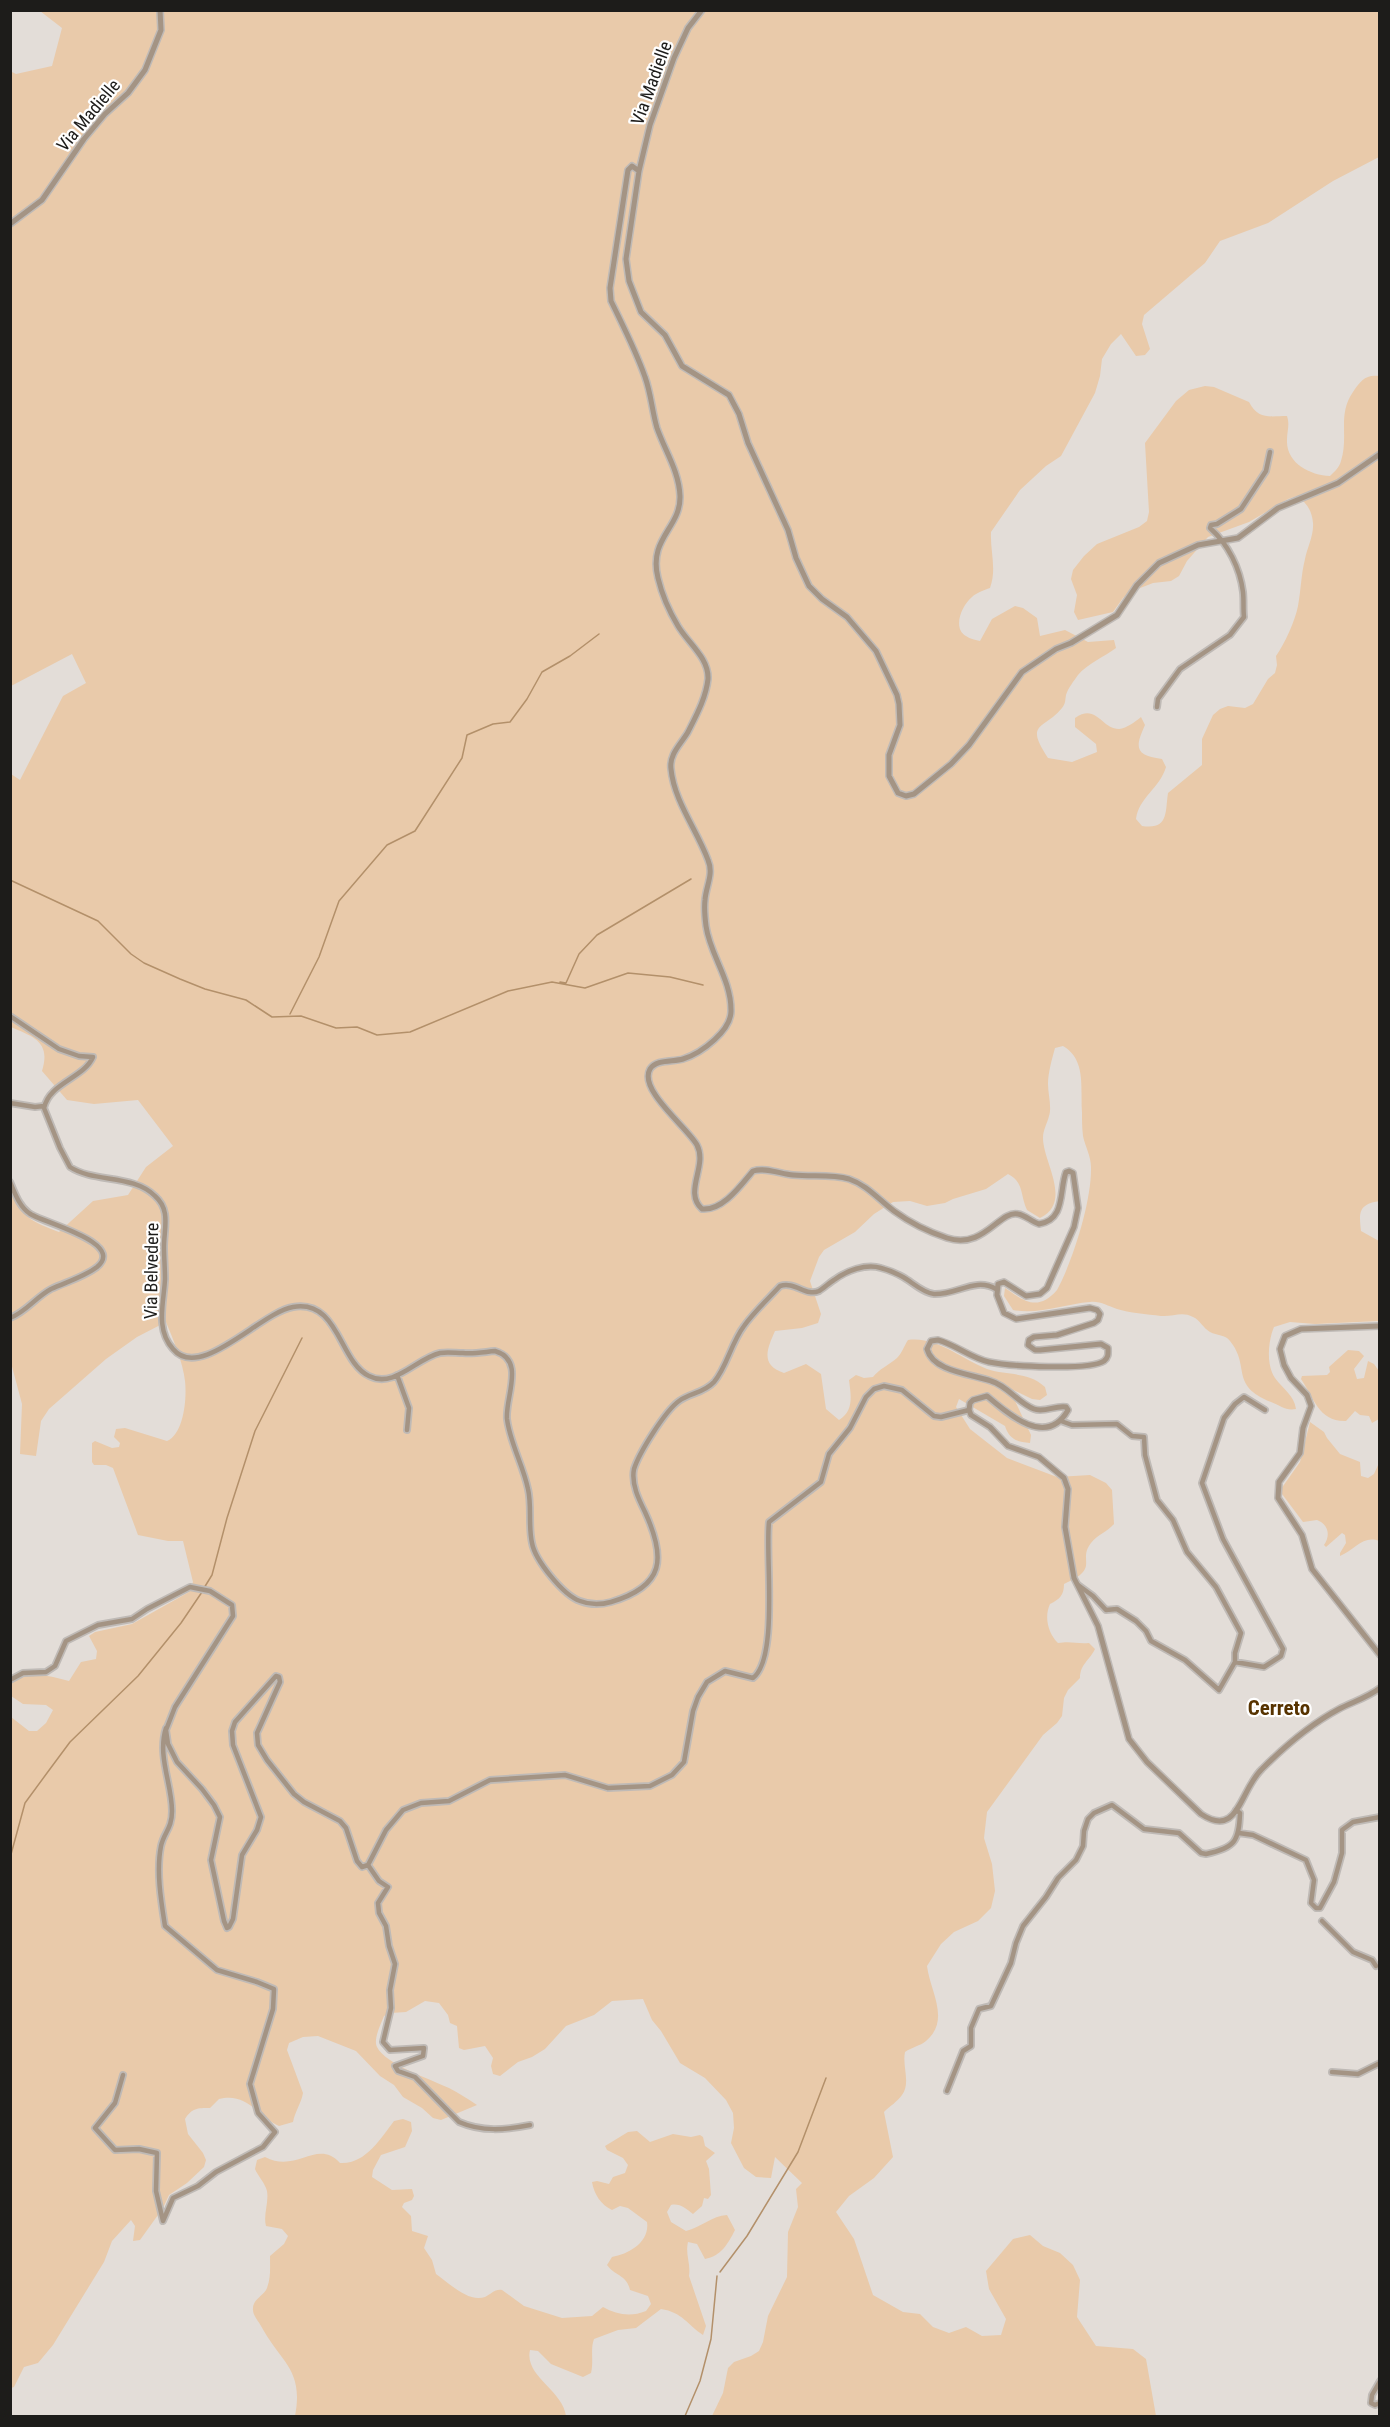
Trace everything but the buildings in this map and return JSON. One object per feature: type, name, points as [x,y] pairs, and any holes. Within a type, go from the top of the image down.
[{"type":"street","name":"Via Madielle","points":[[10,224],[42,200],[84,139],[105,114],[128,93],[145,70],[161,30],[160,10]]},
{"type":"street","name":"Via Madielle","points":[[702,10],[688,28],[674,58],[650,125],[639,171],[626,259],[629,281],[636,301],[647,320],[664,335],[682,366],[729,395],[788,530],[796,558],[809,586],[822,599],[847,617],[876,651],[899,704],[900,725],[892,746],[888,770],[898,793],[906,796],[914,794],[951,764],[969,745],[1022,672],[1056,649],[1089,633],[1117,615],[1149,571],[1188,548],[1224,540]]},
{"type":"street","points":[[639,171],[632,166],[628,170],[610,288],[611,302],[646,380],[657,429],[671,459],[679,485],[680,505],[657,548],[656,566],[668,607],[679,628],[704,661],[708,677],[704,697],[687,734],[673,755],[670,769],[676,792],[709,862],[711,876],[705,901],[706,926],[711,945],[724,975],[731,1009],[730,1020],[726,1028],[701,1049],[682,1060],[655,1064],[651,1066],[648,1074],[651,1086],[664,1108],[698,1147],[700,1161],[695,1198],[702,1209],[715,1208],[753,1171],[759,1169],[798,1176],[836,1177],[860,1184],[892,1210],[928,1230],[946,1238],[968,1240],[984,1234],[1010,1215],[1018,1214],[1039,1224],[1049,1220],[1059,1209],[1066,1172],[1073,1173],[1077,1219],[1050,1284],[1040,1294],[1034,1296],[1026,1296],[1004,1282],[998,1284],[996,1289],[1004,1312],[1016,1319],[1090,1308],[1097,1310],[1100,1314],[1094,1323],[1057,1335],[1034,1337],[1029,1340],[1028,1345],[1035,1350],[1040,1350],[1101,1344],[1108,1348],[1108,1357],[1091,1364],[1008,1365],[976,1358],[938,1340],[932,1341],[927,1346],[928,1355],[943,1366],[1003,1386],[1034,1409],[1066,1407],[1068,1410],[1052,1427],[1038,1427],[1022,1422],[987,1396],[970,1403],[969,1410],[971,1415],[990,1426],[1008,1446],[1039,1457],[1064,1478],[1068,1490],[1065,1527],[1069,1557],[1078,1585],[1098,1626],[1124,1725],[1135,1749],[1201,1814],[1213,1822],[1226,1821],[1236,1810],[1255,1777],[1284,1749],[1320,1720],[1380,1688]]},
{"type":"street","points":[[1157,707],[1158,699],[1180,669],[1230,635],[1244,617],[1243,592],[1238,574],[1224,540],[1210,528],[1241,509],[1266,471],[1270,452]]},
{"type":"street","points":[[1224,540],[1246,534],[1278,508],[1338,483],[1380,454]]},
{"type":"street","points":[[10,1016],[60,1049],[79,1056],[93,1057],[88,1066],[58,1088],[44,1106],[10,1103]]},
{"type":"street","name":"Via Belvedere","points":[[44,1106],[70,1167],[138,1185],[157,1197],[165,1209],[162,1325],[166,1339],[173,1350],[181,1356],[202,1356],[215,1352],[270,1315],[299,1306],[316,1311],[329,1321],[361,1371],[375,1378],[397,1375],[441,1353],[495,1351],[507,1357],[512,1371],[507,1419],[528,1488],[530,1531],[534,1551],[552,1576],[573,1597],[592,1605],[631,1595],[647,1584],[658,1566],[658,1545],[637,1495],[633,1477],[635,1468],[647,1443],[678,1401],[706,1389],[716,1380],[743,1327],[780,1286],[787,1283],[811,1292],[818,1291],[844,1274],[870,1266],[900,1275],[926,1292],[934,1294],[978,1284],[987,1284],[996,1289]]},
{"type":"street","points":[[10,1182],[20,1204],[27,1212],[95,1243],[102,1251],[103,1257],[97,1266],[42,1294],[10,1318]]},
{"type":"street","points":[[1380,1326],[1301,1329],[1285,1336],[1280,1349],[1284,1365],[1291,1378],[1306,1395],[1311,1406],[1303,1428],[1300,1454],[1277,1488],[1280,1504],[1302,1535],[1312,1569],[1380,1655]]},
{"type":"street","points":[[397,1375],[409,1408],[407,1430]]},
{"type":"street","points":[[368,1866],[386,1830],[403,1810],[421,1803],[449,1801],[490,1780],[566,1774],[608,1788],[650,1786],[672,1775],[684,1762],[693,1711],[707,1682],[725,1671],[753,1678],[759,1673],[765,1654],[768,1629],[769,1522],[821,1482],[829,1454],[850,1428],[866,1397],[874,1389],[884,1386],[902,1390],[934,1416],[941,1417],[969,1410]]},
{"type":"street","points":[[1235,1662],[1264,1666],[1272,1664],[1281,1656],[1283,1649],[1223,1539],[1202,1483],[1224,1418],[1234,1404],[1244,1397],[1265,1410]]},
{"type":"street","points":[[1060,1421],[1072,1425],[1117,1424],[1132,1436],[1144,1437],[1145,1455],[1157,1500],[1173,1520],[1186,1552],[1216,1587],[1241,1633],[1235,1653],[1235,1662],[1224,1685],[1219,1690],[1185,1660],[1151,1641],[1146,1631],[1136,1621],[1117,1609],[1106,1610],[1078,1585]]},
{"type":"street","points":[[10,1680],[23,1673],[46,1672],[55,1666],[66,1641],[98,1625],[132,1619],[190,1587],[210,1591],[232,1605],[233,1616],[214,1643],[167,1723],[163,1736],[172,1809],[171,1827],[161,1843],[161,1901],[165,1926],[217,1970],[274,1989],[273,2009],[250,2084],[258,2113],[275,2132],[263,2147],[216,2172],[198,2186],[173,2198],[163,2221],[156,2191],[157,2153],[139,2149],[115,2150],[95,2128],[116,2103],[123,2074]]},
{"type":"street","points":[[167,1723],[168,1744],[177,1762],[202,1789],[220,1817],[211,1860],[227,1928],[233,1919],[242,1855],[257,1830],[261,1817],[233,1745],[232,1731],[236,1722],[276,1676],[279,1677],[280,1682],[257,1734],[258,1745],[294,1794],[304,1802],[340,1821],[346,1828],[357,1861],[362,1866],[368,1866]]},
{"type":"street","points":[[947,2091],[963,2051],[971,2046],[971,2028],[979,2009],[991,2006],[1011,1963],[1023,1926],[1058,1878],[1076,1860],[1083,1846],[1085,1825],[1094,1813],[1112,1805],[1144,1829],[1173,1830],[1201,1853],[1211,1853],[1233,1843],[1239,1833],[1240,1813],[1236,1810]]},
{"type":"street","points":[[1239,1833],[1253,1835],[1306,1860],[1314,1880],[1311,1903],[1316,1908],[1320,1908],[1329,1892],[1342,1853],[1342,1830],[1353,1822],[1380,1817]]},
{"type":"street","points":[[368,1866],[379,1881],[388,1887],[378,1903],[395,1964],[390,1990],[391,2008],[383,2042],[390,2050],[424,2048],[423,2056],[395,2066],[398,2071],[415,2077],[459,2122],[466,2125],[481,2130],[530,2126]]},
{"type":"street","points":[[1322,1921],[1353,1952],[1372,1960],[1376,1966]]},
{"type":"street","points":[[1332,2072],[1358,2074],[1380,2063]]},
{"type":"street","points":[[1380,2381],[1372,2395],[1371,2403],[1376,2405],[1380,2403]]},
{"type":"shaded area","points":[[40,11],[1379,11],[1379,157],[1333,181],[1268,223],[1220,241],[1205,263],[1144,315],[1142,324],[1150,349],[1145,355],[1136,356],[1121,334],[1111,344],[1102,359],[1095,393],[1061,456],[1046,466],[1020,490],[991,532],[993,567],[990,588],[976,594],[968,601],[959,622],[962,632],[969,638],[980,641],[992,619],[1015,606],[1023,608],[1037,618],[1040,636],[1065,630],[1088,642],[1114,640],[1116,648],[1078,675],[1068,690],[1063,706],[1039,728],[1038,738],[1048,758],[1072,762],[1097,752],[1096,744],[1075,727],[1075,718],[1089,713],[1113,728],[1119,729],[1141,717],[1145,725],[1139,740],[1140,750],[1142,753],[1162,759],[1166,767],[1159,781],[1145,798],[1136,819],[1142,826],[1157,825],[1166,813],[1168,793],[1202,765],[1202,739],[1213,715],[1228,706],[1245,708],[1253,704],[1268,679],[1275,673],[1276,656],[1289,632],[1298,606],[1312,532],[1313,523],[1310,511],[1297,496],[1249,522],[1208,537],[1187,561],[1179,576],[1171,581],[1153,583],[1130,592],[1113,612],[1078,620],[1074,612],[1077,595],[1071,579],[1073,570],[1097,544],[1139,527],[1147,521],[1149,512],[1145,443],[1176,401],[1189,390],[1205,386],[1214,387],[1249,402],[1256,412],[1265,416],[1287,416],[1287,440],[1290,455],[1307,470],[1330,476],[1341,461],[1344,417],[1348,401],[1364,379],[1379,376],[1380,1201],[1367,1204],[1360,1214],[1360,1219],[1361,1231],[1379,1241],[1379,1321],[1315,1324],[1290,1322],[1274,1327],[1269,1346],[1270,1367],[1275,1378],[1293,1400],[1296,1409],[1289,1409],[1258,1396],[1250,1389],[1245,1382],[1236,1350],[1230,1341],[1226,1337],[1210,1332],[1189,1315],[1161,1316],[1122,1310],[1094,1302],[1032,1311],[1013,1310],[1004,1296],[1005,1288],[1031,1302],[1044,1301],[1057,1290],[1075,1247],[1085,1213],[1091,1167],[1083,1136],[1081,1076],[1076,1059],[1063,1046],[1055,1048],[1050,1066],[1048,1084],[1050,1112],[1043,1135],[1044,1148],[1054,1181],[1054,1202],[1050,1211],[1040,1218],[1027,1210],[1017,1181],[1008,1174],[986,1189],[945,1203],[927,1206],[910,1201],[893,1202],[874,1214],[855,1232],[824,1250],[810,1281],[821,1314],[818,1323],[802,1328],[775,1331],[768,1350],[768,1361],[776,1370],[784,1373],[806,1364],[821,1374],[826,1409],[839,1420],[849,1408],[851,1397],[849,1380],[856,1375],[864,1378],[873,1377],[897,1358],[908,1340],[929,1341],[987,1369],[1032,1378],[1045,1387],[1047,1395],[1040,1400],[1032,1399],[1009,1388],[1031,1435],[1030,1443],[1014,1439],[1005,1426],[959,1399],[956,1407],[970,1429],[1007,1458],[1057,1477],[1090,1475],[1106,1483],[1112,1490],[1114,1524],[1091,1543],[1087,1549],[1085,1569],[1064,1584],[1062,1594],[1050,1604],[1047,1614],[1049,1630],[1058,1643],[1089,1643],[1095,1649],[1083,1666],[1080,1678],[1068,1690],[1064,1698],[1062,1716],[1043,1735],[987,1812],[984,1838],[992,1864],[995,1891],[991,1908],[978,1921],[954,1932],[941,1944],[927,1966],[937,2005],[937,2024],[926,2041],[905,2052],[905,2090],[898,2100],[884,2112],[893,2157],[874,2178],[849,2196],[836,2212],[854,2239],[873,2295],[903,2312],[920,2314],[933,2327],[949,2333],[966,2327],[982,2336],[1001,2335],[1006,2319],[989,2289],[986,2271],[1013,2239],[1030,2235],[1043,2246],[1060,2253],[1073,2265],[1080,2280],[1077,2317],[1096,2346],[1133,2349],[1146,2359],[1156,2416],[712,2416],[723,2393],[728,2368],[734,2362],[759,2351],[763,2342],[768,2316],[787,2277],[788,2232],[798,2207],[796,2189],[802,2183],[775,2157],[771,2178],[756,2177],[744,2168],[731,2143],[734,2128],[733,2113],[726,2100],[705,2078],[680,2063],[652,2020],[643,1999],[612,2001],[594,2015],[566,2026],[545,2049],[518,2062],[500,2076],[493,2074],[491,2066],[493,2058],[485,2046],[464,2050],[459,2048],[457,2026],[450,2023],[448,2015],[439,2003],[425,2001],[406,2012],[384,2016],[376,2040],[377,2047],[382,2053],[399,2065],[449,2088],[477,2105],[441,2120],[433,2118],[422,2108],[403,2097],[394,2085],[380,2076],[356,2051],[318,2036],[303,2037],[289,2043],[287,2050],[303,2093],[293,2122],[279,2126],[245,2102],[229,2098],[219,2099],[210,2108],[198,2109],[190,2113],[185,2119],[188,2134],[203,2153],[206,2160],[204,2167],[187,2183],[169,2195],[163,2208],[140,2240],[133,2241],[135,2226],[131,2220],[112,2241],[104,2262],[53,2345],[38,2363],[24,2367],[14,2387],[11,2388],[11,1717],[29,1731],[37,1731],[46,1723],[53,1710],[46,1705],[23,1704],[11,1696],[11,1684],[32,1676],[47,1676],[69,1681],[81,1662],[96,1659],[97,1651],[89,1636],[95,1632],[132,1624],[189,1592],[193,1582],[183,1541],[168,1541],[138,1535],[113,1468],[106,1465],[94,1465],[92,1462],[92,1443],[95,1441],[112,1448],[119,1447],[120,1443],[114,1437],[116,1429],[125,1428],[167,1441],[177,1431],[185,1406],[185,1381],[180,1358],[166,1322],[137,1337],[106,1359],[49,1409],[41,1421],[36,1456],[20,1454],[22,1404],[10,1359],[10,1191],[14,1200],[29,1218],[59,1232],[93,1201],[128,1195],[146,1167],[173,1146],[138,1100],[94,1104],[67,1100],[42,1071],[44,1053],[42,1047],[27,1034],[11,1027],[11,774],[20,780],[63,696],[86,683],[72,654],[11,686],[10,71],[16,74],[52,66],[62,28]]},
{"type":"shaded area","points":[[1348,1350],[1359,1351],[1364,1356],[1354,1369],[1357,1379],[1364,1378],[1368,1361],[1374,1364],[1379,1371],[1379,1419],[1372,1423],[1369,1416],[1360,1415],[1355,1411],[1346,1421],[1329,1418],[1318,1408],[1301,1379],[1302,1376],[1327,1375],[1330,1372],[1329,1367]]},
{"type":"shaded area","points":[[1310,1422],[1324,1432],[1340,1454],[1360,1462],[1361,1476],[1368,1478],[1374,1474],[1379,1463],[1379,1541],[1368,1540],[1340,1556],[1346,1543],[1345,1535],[1342,1533],[1326,1547],[1324,1545],[1328,1534],[1324,1524],[1317,1520],[1303,1522],[1282,1494],[1281,1489],[1300,1462]]},
{"type":"shaded area","points":[[403,2119],[411,2122],[412,2131],[405,2147],[381,2155],[372,2177],[392,2190],[412,2189],[414,2196],[412,2200],[404,2203],[402,2207],[411,2216],[412,2231],[428,2236],[424,2248],[432,2260],[436,2274],[459,2291],[472,2297],[485,2297],[502,2290],[524,2306],[562,2318],[592,2316],[603,2307],[614,2312],[635,2314],[646,2311],[651,2304],[648,2296],[630,2290],[624,2278],[607,2265],[612,2257],[631,2250],[642,2241],[647,2222],[628,2208],[620,2206],[612,2210],[596,2195],[592,2182],[609,2184],[613,2177],[625,2173],[628,2165],[623,2158],[607,2150],[605,2146],[628,2132],[637,2131],[650,2142],[673,2134],[703,2137],[705,2146],[715,2153],[706,2161],[709,2169],[711,2195],[708,2199],[704,2198],[702,2206],[693,2214],[677,2205],[671,2205],[667,2212],[671,2222],[686,2231],[716,2217],[727,2215],[735,2230],[723,2249],[705,2259],[697,2244],[688,2242],[689,2276],[706,2326],[703,2335],[680,2316],[661,2309],[636,2328],[618,2330],[594,2339],[591,2373],[583,2377],[551,2364],[538,2351],[530,2350],[533,2368],[558,2398],[566,2416],[295,2416],[296,2387],[289,2367],[253,2312],[254,2303],[268,2284],[270,2256],[284,2244],[288,2236],[282,2229],[266,2226],[267,2191],[255,2169],[257,2160],[265,2157],[287,2162],[323,2154],[331,2156],[340,2163],[357,2160],[372,2149],[394,2121]]},
{"type":"waterway","points":[[290,1014],[319,957],[339,901],[387,845],[415,831],[462,758],[467,735],[493,724],[510,722],[527,699],[542,672],[570,656],[599,634]]},
{"type":"waterway","points":[[560,982],[566,983],[579,954],[597,935],[691,879]]},
{"type":"waterway","points":[[10,880],[98,921],[131,954],[144,963],[180,979],[205,989],[246,1000],[272,1017],[301,1016],[336,1028],[357,1027],[377,1035],[410,1032],[508,991],[552,982],[585,988],[628,973],[670,977],[703,985]]},
{"type":"waterway","points":[[204,1588],[212,1575],[227,1518],[255,1431],[302,1338]]},
{"type":"waterway","points":[[10,1858],[25,1803],[70,1742],[138,1676],[181,1623],[202,1592]]},
{"type":"waterway","points":[[720,2272],[747,2236],[798,2152],[826,2078]]},
{"type":"waterway","points":[[685,2416],[700,2381],[711,2339],[717,2276]]},
{"type":"district","name":"Cerreto","points":[[1279,1708]]}]
